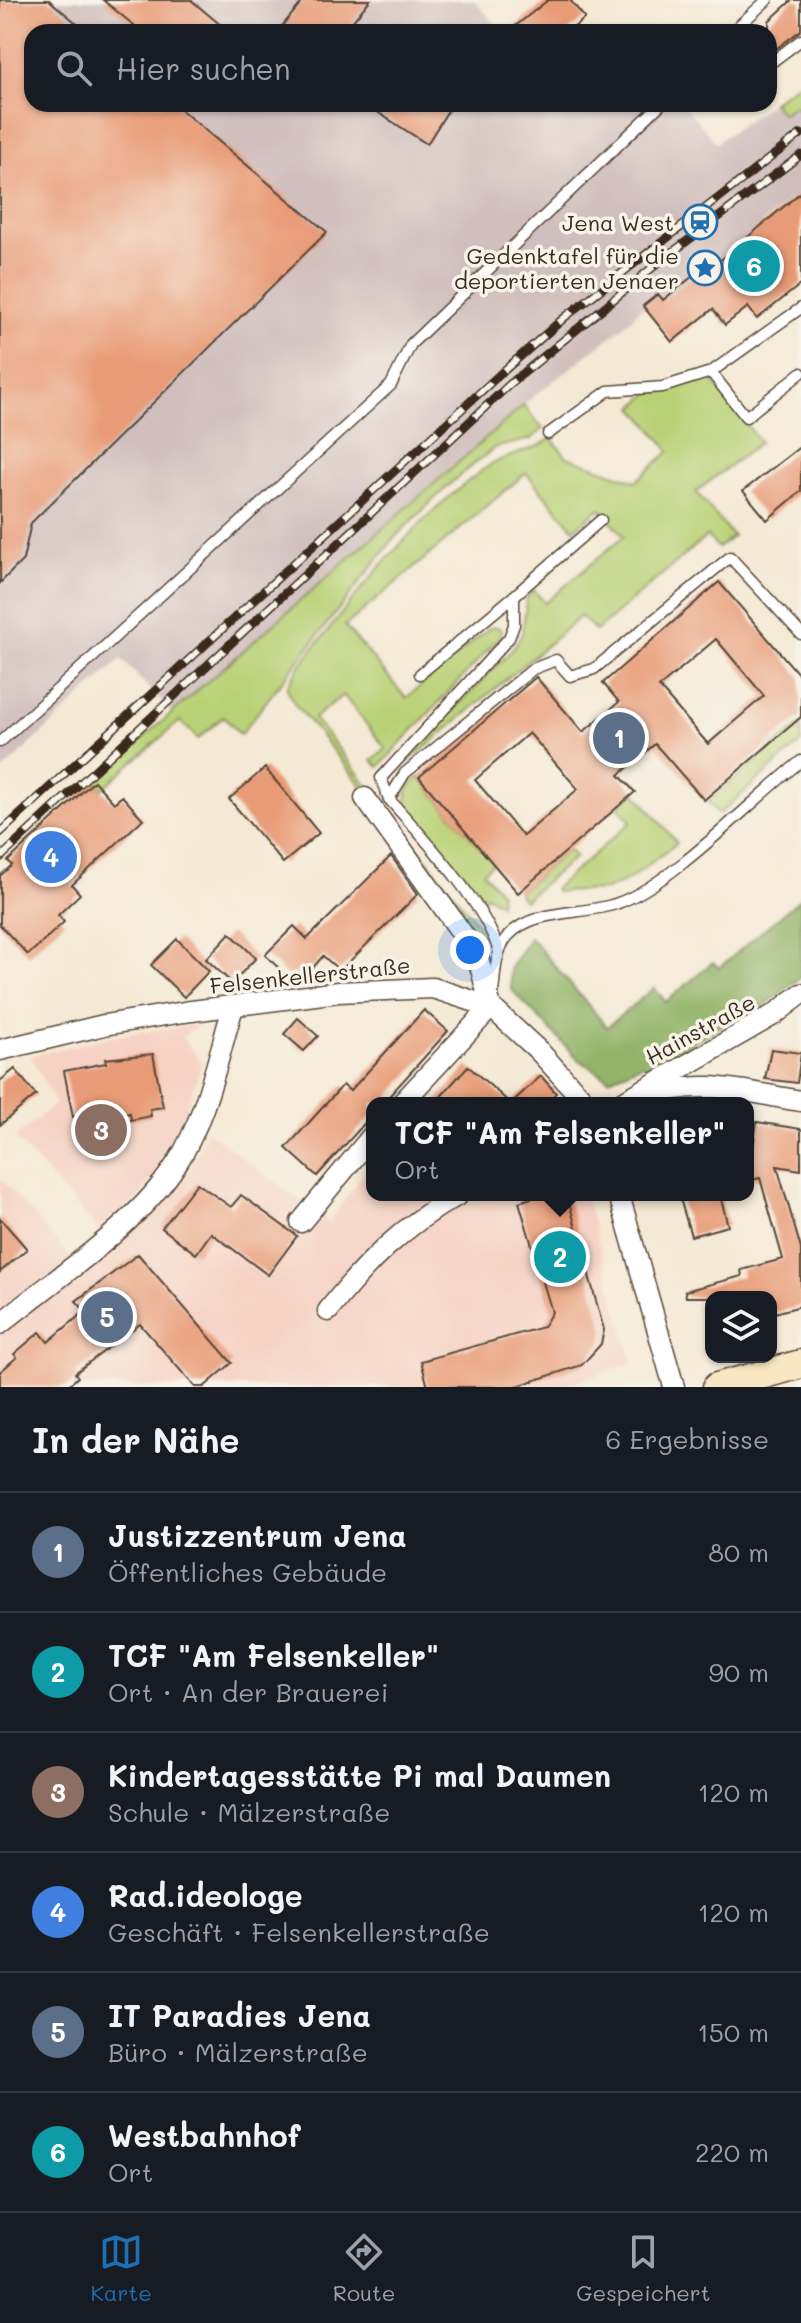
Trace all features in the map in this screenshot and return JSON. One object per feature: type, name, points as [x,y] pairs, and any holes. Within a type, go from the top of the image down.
[{"type":"main road","points":[[717,1387],[801,1364]]},
{"type":"street","points":[[365,798],[477,954],[491,1007],[408,1097]]},
{"type":"street","name":"Felsenkellerstraße","points":[[0,1050],[104,1025],[338,992],[433,988],[491,1007],[539,1051],[581,1097]]},
{"type":"street","name":"Hainstraße","points":[[631,1097],[775,1014],[801,994]]},
{"type":"street","points":[[0,1324],[131,1216],[179,1161],[200,1112],[233,1007]]},
{"type":"street","points":[[648,1097],[670,1088],[713,1086],[801,1101]]},
{"type":"street","points":[[301,1222],[366,1143]]},
{"type":"street","points":[[328,1311],[375,1254],[422,1215],[447,1201]]},
{"type":"street","points":[[621,1201],[674,1387]]},
{"type":"lane","points":[[741,24],[767,0]]},
{"type":"lane","points":[[777,58],[801,40]]},
{"type":"lane","points":[[0,742],[391,385],[411,344],[653,112]]},
{"type":"lane","points":[[548,434],[608,391],[663,387],[711,372],[801,308]]},
{"type":"lane","points":[[711,372],[746,417],[801,373]]},
{"type":"lane","points":[[420,674],[601,520]]},
{"type":"lane","points":[[389,799],[405,773],[533,669],[556,660],[570,676],[594,669],[730,557],[801,634]]},
{"type":"lane","points":[[499,952],[494,934],[389,799],[381,778],[509,638],[514,625],[514,596]]},
{"type":"lane","points":[[491,1007],[499,952],[509,935],[547,915],[619,903],[646,888],[801,761]]},
{"type":"shaded area","points":[[0,0],[474,0],[495,24],[24,24],[24,112],[690,112],[716,143],[758,112],[777,112],[777,108],[782,113],[795,104],[801,111],[801,192],[762,223],[764,226],[665,302],[658,294],[643,306],[623,327],[523,405],[172,713],[121,659],[0,773]]},
{"type":"shaded area","points":[[197,1026],[182,1037],[202,1063],[188,1104],[153,1177],[135,1201],[98,1230],[15,1138],[56,1103],[30,1056],[111,1037]]},
{"type":"shaded area","points":[[207,1131],[329,1222],[366,1170],[366,1201],[587,1201],[633,1363],[560,1387],[0,1387],[0,1178],[84,1272],[141,1224],[189,1169]]},
{"type":"green space","points":[[801,81],[801,111],[795,105],[782,114],[777,108],[777,98]]},
{"type":"green space","points":[[710,378],[760,442],[696,492],[733,536],[718,548],[707,536],[596,631],[581,616],[408,762],[406,759],[511,651],[522,634],[527,596],[534,590],[545,603],[624,536],[600,508],[574,529],[526,473],[345,626],[406,698],[489,628],[498,627],[502,631],[499,638],[379,767],[372,760],[386,749],[343,695],[314,718],[470,914],[482,932],[480,946],[393,824],[294,703],[287,688],[307,657],[383,563],[441,504],[484,469],[551,438],[567,457],[636,481],[670,451],[634,407],[649,393]]},
{"type":"green space","points":[[524,405],[543,429],[531,439],[494,448],[452,482],[396,536],[240,735],[224,716],[198,739],[180,721],[102,789],[94,781]]},
{"type":"green space","points":[[801,724],[801,743],[719,814],[708,802]]},
{"type":"green space","points":[[419,777],[493,863],[483,872],[500,892],[500,904],[487,895],[484,898],[408,809],[408,791]]},
{"type":"green space","points":[[635,792],[677,843],[630,879],[606,890],[556,892],[554,889],[631,822],[619,807]]},
{"type":"green space","points":[[568,850],[575,857],[524,900],[518,893]]},
{"type":"green space","points":[[801,898],[801,977],[742,1023],[727,1022],[649,1068],[642,1064],[609,1079],[579,1060],[511,989],[510,968],[530,937],[607,1027],[654,988],[666,1002],[713,962],[719,968]]},
{"type":"building","points":[[0,0],[49,0],[78,24],[24,24],[24,112],[184,112],[327,232],[31,523],[23,560],[0,583]]},
{"type":"building","points":[[103,0],[191,0],[220,24],[132,24]]},
{"type":"building","points":[[304,0],[370,0],[350,24],[284,24]]},
{"type":"building","points":[[548,0],[570,0],[585,18],[578,24],[518,24]]},
{"type":"building","points":[[792,0],[801,0],[801,30],[777,48],[777,24],[769,24]]},
{"type":"building","points":[[377,112],[447,112],[427,144]]},
{"type":"building","points":[[801,192],[801,284],[757,319],[748,307],[725,325],[713,309],[672,342],[643,306],[658,294],[663,300],[713,260],[716,264]]},
{"type":"building","points":[[801,446],[801,491],[767,520],[743,491]]},
{"type":"building","points":[[719,582],[801,677],[801,717],[704,800],[655,744],[619,775],[635,792],[518,893],[419,777],[536,677],[583,732],[619,702],[603,683]],"holes":[[[716,639],[764,696],[708,744],[659,687]],[[529,733],[578,789],[523,836],[475,780]]]},
{"type":"building","points":[[265,768],[319,833],[283,863],[229,799]]},
{"type":"building","points":[[94,781],[114,803],[122,796],[143,819],[72,885],[80,894],[58,915],[64,922],[28,955],[0,925],[0,876],[12,865],[8,861]]},
{"type":"building","points":[[391,856],[418,894],[340,971],[323,956],[311,970],[286,975],[265,955],[294,926],[307,939]]},
{"type":"building","points":[[230,933],[256,958],[232,983],[206,959]]},
{"type":"building","points":[[177,939],[209,971],[184,997],[151,965]]},
{"type":"building","points":[[424,1010],[448,1031],[388,1097],[366,1097],[366,1122],[317,1176],[286,1148],[343,1085],[350,1091]]},
{"type":"building","points":[[298,1018],[318,1036],[304,1051],[284,1034]]},
{"type":"building","points":[[771,1049],[801,1053],[797,1083],[765,1079]]},
{"type":"building","points":[[153,1054],[163,1107],[150,1109],[151,1116],[131,1120],[130,1113],[97,1119],[96,1113],[73,1117],[64,1071],[106,1063],[105,1059]]},
{"type":"building","points":[[468,1066],[503,1097],[440,1097]]},
{"type":"building","points":[[15,1069],[36,1095],[0,1125],[0,1081]]},
{"type":"building","points":[[541,1076],[556,1093],[552,1097],[518,1097]]},
{"type":"building","points":[[757,1122],[801,1129],[801,1170],[777,1166],[801,1249],[801,1306],[777,1312],[777,1291],[705,1291],[705,1297],[686,1297],[685,1291],[742,1276],[741,1270],[783,1259],[760,1178],[754,1180]]},
{"type":"building","points":[[197,1183],[231,1207],[241,1195],[297,1236],[268,1275],[211,1233],[196,1254],[162,1228]]},
{"type":"building","points":[[569,1201],[604,1330],[601,1344],[582,1365],[514,1387],[428,1387],[421,1361],[543,1327],[552,1312],[519,1202]]},
{"type":"building","points":[[681,1201],[722,1201],[728,1226],[691,1236]]},
{"type":"building","points":[[0,1218],[27,1249],[0,1272]]},
{"type":"building","points":[[138,1254],[232,1363],[204,1387],[195,1387],[140,1324],[75,1373],[78,1377],[66,1387],[0,1387],[0,1372],[17,1357],[14,1354],[40,1332],[48,1342],[85,1311],[76,1301]]},
{"type":"railway","points":[[0,833],[564,318],[801,134]]},
{"type":"railway","points":[[0,858],[510,384],[658,263],[801,155]]},
{"type":"place","name":"Jena West","points":[[700,222]]},
{"type":"place","name":"Westbahnhof","points":[[754,266]]},
{"type":"place","name":"Gedenktafel für die deportierten Jenaer","points":[[705,268]]},
{"type":"place","name":"Justizzentrum Jena","points":[[619,738]]},
{"type":"place","name":"Rad.ideologe","points":[[51,857]]},
{"type":"place","name":"Kindertagesstätte Pi mal Daumen","points":[[101,1130]]},
{"type":"place","name":"TCF \"Am Felsenkeller\"","points":[[560,1257]]},
{"type":"place","name":"IT Paradies Jena","points":[[107,1317]]}]
